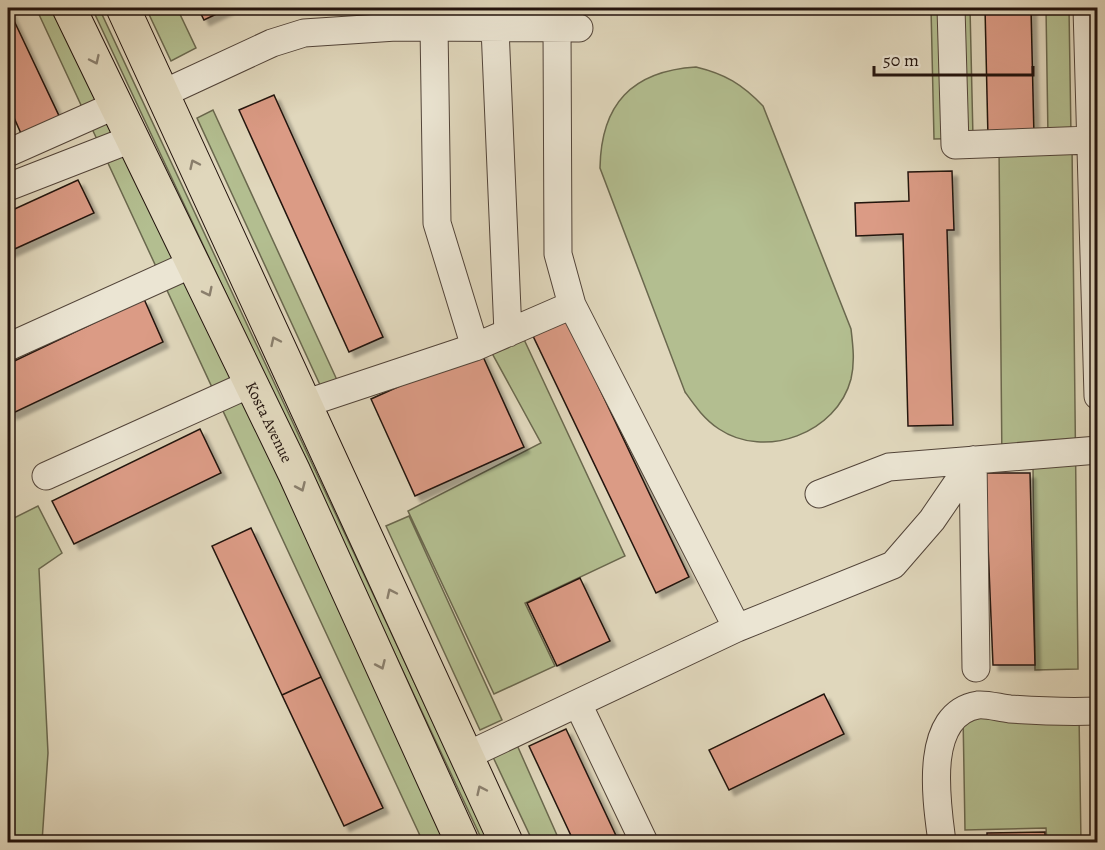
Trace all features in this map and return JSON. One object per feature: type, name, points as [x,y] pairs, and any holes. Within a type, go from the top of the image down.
[{"type":"main road","name":"Kosta Avenue","points":[[69,8],[252,383],[462,843]]},
{"type":"main road","points":[[123,8],[506,843]]},
{"type":"street","points":[[951,8],[955,145],[1093,145]]},
{"type":"street","points":[[1087,8],[1093,145],[1098,396]]},
{"type":"street","points":[[434,27],[437,223],[475,347]]},
{"type":"street","points":[[162,94],[272,44],[304,33],[434,27],[568,28],[558,254],[572,305],[737,628]]},
{"type":"street","points":[[495,27],[508,333]]},
{"type":"street","points":[[8,153],[116,105]]},
{"type":"street","points":[[8,187],[134,138]]},
{"type":"street","points":[[8,347],[194,264]]},
{"type":"street","points":[[304,404],[475,347],[572,305]]},
{"type":"street","points":[[45,476],[252,383]]},
{"type":"street","points":[[819,494],[889,466],[1098,450]]},
{"type":"street","points":[[466,756],[737,628],[893,565],[932,520],[973,460]]},
{"type":"street","points":[[973,460],[976,668]]},
{"type":"street","points":[[578,704],[644,843]]},
{"type":"street","points":[[942,843],[936,778],[938,747],[944,730],[958,714],[978,705],[1008,709],[1098,711]]},
{"type":"green space","points":[[36,8],[68,8],[457,842],[423,842]]},
{"type":"green space","points":[[92,8],[99,8],[489,842],[483,842]]},
{"type":"green space","points":[[146,8],[177,8],[196,48],[171,61]]},
{"type":"green space","points":[[931,8],[970,8],[973,138],[934,139]]},
{"type":"green space","points":[[1046,8],[1069,8],[1071,136],[1048,137]]},
{"type":"green space","points":[[696,67],[732,81],[763,106],[851,329],[853,366],[851,379],[843,398],[831,414],[815,427],[797,436],[777,441],[757,442],[737,438],[719,429],[704,417],[685,392],[600,168],[606,126],[624,95],[654,75]]},
{"type":"green space","points":[[213,110],[337,380],[321,387],[197,118]]},
{"type":"green space","points":[[1072,145],[1078,669],[1035,670],[1033,466],[1002,466],[999,146]]},
{"type":"green space","points":[[514,318],[625,556],[525,603],[555,666],[494,694],[408,511],[541,443],[481,333]]},
{"type":"green space","points":[[38,506],[62,553],[39,569],[48,753],[42,842],[8,842],[8,521]]},
{"type":"green space","points":[[409,516],[502,720],[480,730],[386,526]]},
{"type":"green space","points":[[963,714],[1079,714],[1081,842],[1047,842],[1046,828],[965,830]]},
{"type":"green space","points":[[517,745],[560,842],[533,842],[493,757]]},
{"type":"building","points":[[8,8],[61,120],[23,138],[8,104]]},
{"type":"building","points":[[198,8],[229,8],[204,20]]},
{"type":"building","points":[[985,8],[1031,8],[1034,137],[988,138]]},
{"type":"building","points":[[274,95],[383,337],[349,352],[239,110]]},
{"type":"building","points":[[952,171],[954,230],[947,230],[953,425],[908,426],[903,234],[856,236],[855,203],[909,201],[908,172]]},
{"type":"building","points":[[78,180],[94,213],[8,252],[8,212]]},
{"type":"building","points":[[144,299],[163,342],[11,414],[8,406],[8,364]]},
{"type":"building","points":[[567,320],[689,577],[656,593],[533,336]]},
{"type":"building","points":[[480,350],[524,447],[415,496],[371,399]]},
{"type":"building","points":[[200,429],[221,473],[74,544],[52,501]]},
{"type":"building","points":[[985,473],[1030,473],[1035,665],[993,665]]},
{"type":"building","points":[[251,528],[321,677],[282,695],[212,546]]},
{"type":"building","points":[[580,578],[610,641],[557,666],[527,603]]},
{"type":"building","points":[[321,677],[383,808],[344,826],[282,695]]},
{"type":"building","points":[[824,694],[844,734],[729,790],[709,750]]},
{"type":"building","points":[[566,729],[619,842],[574,842],[529,746]]},
{"type":"building","points":[[1045,832],[1045,842],[987,842],[987,833]]}]
